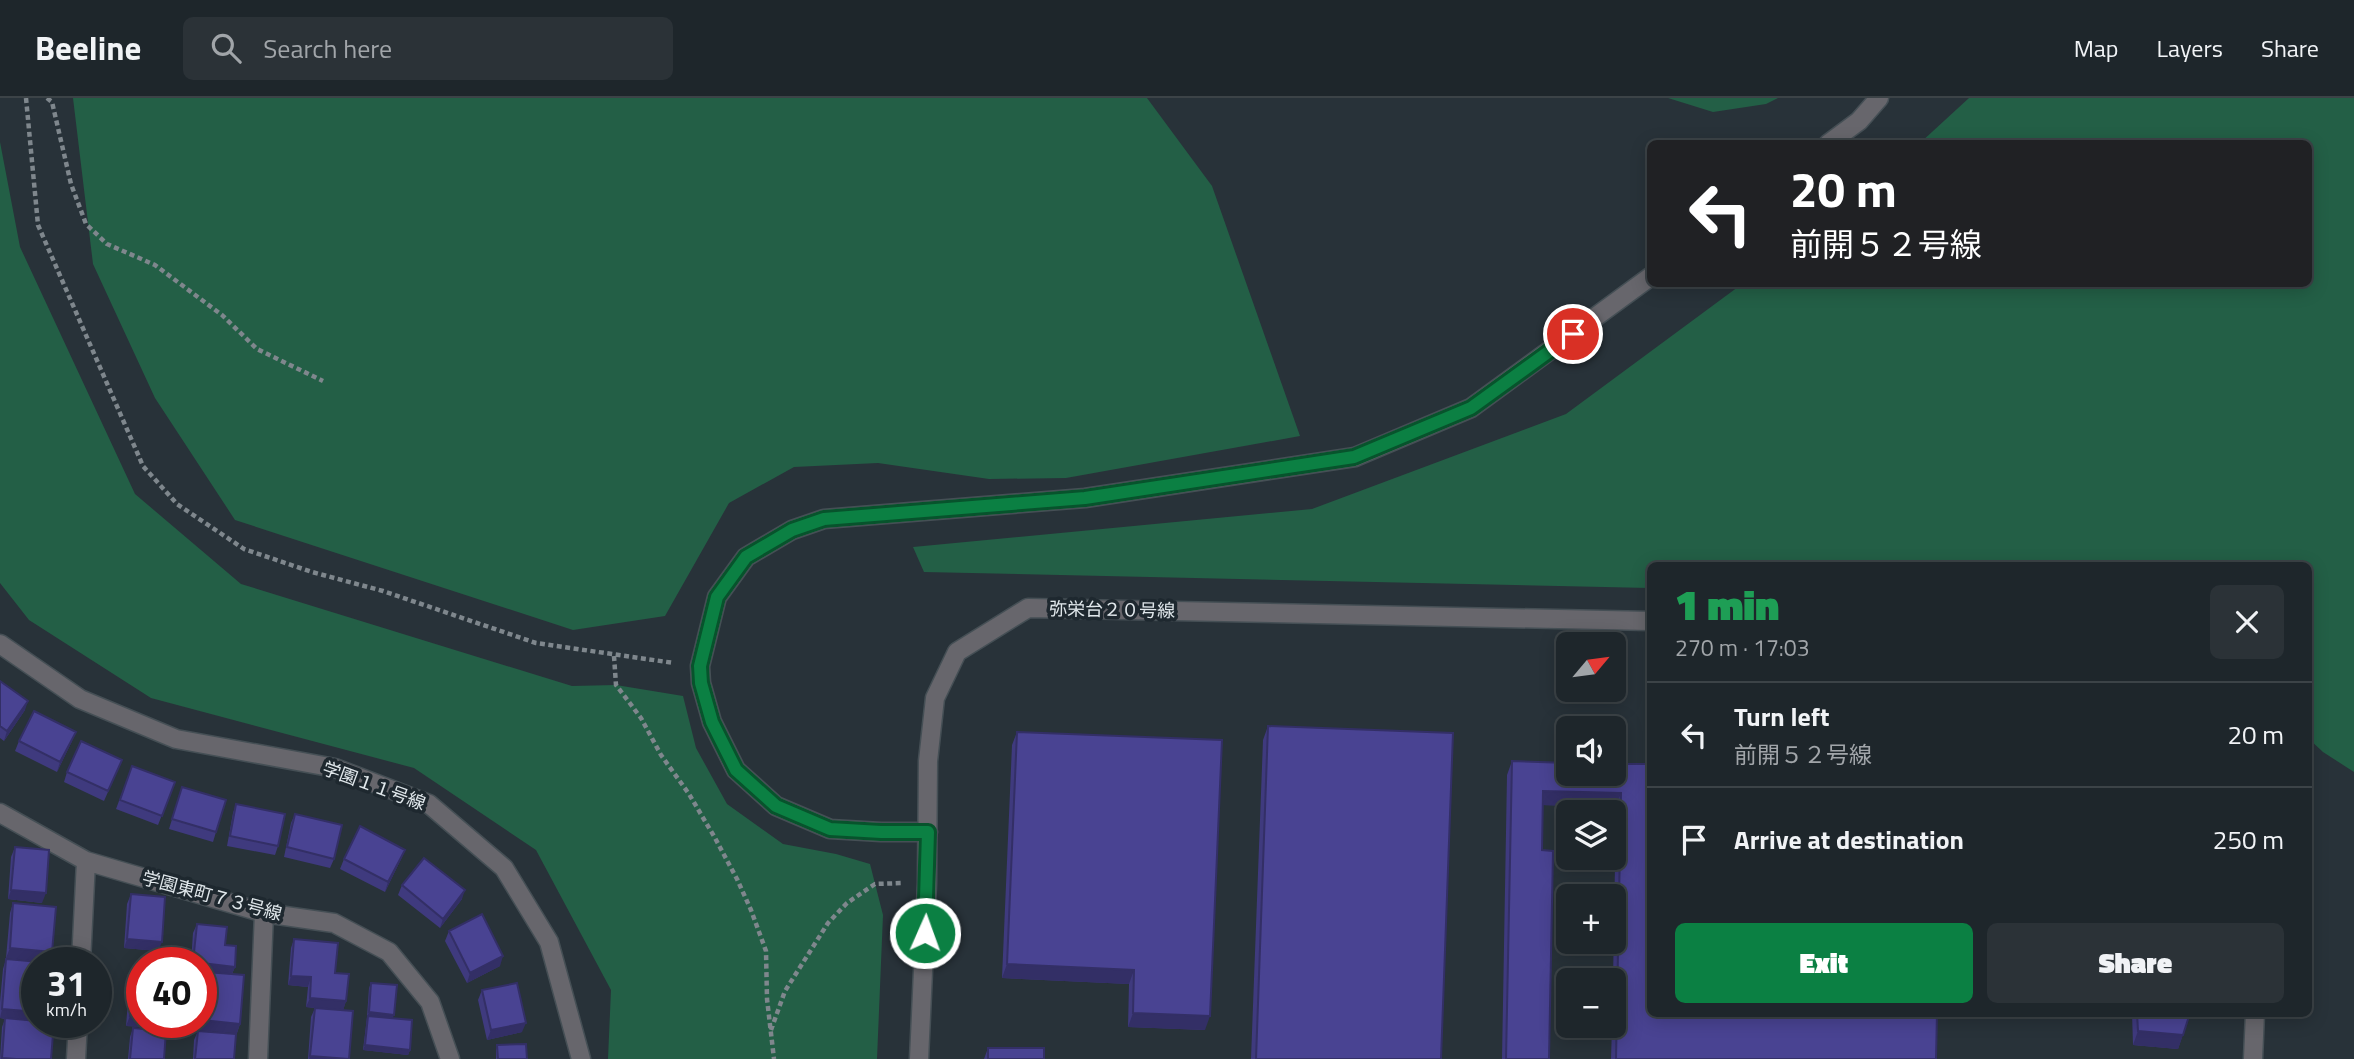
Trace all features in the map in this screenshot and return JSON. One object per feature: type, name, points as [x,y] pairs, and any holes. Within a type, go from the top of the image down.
[{"type":"street","points":[[1833,140],[1859,121],[1879,98]]},
{"type":"street","points":[[928,832],[830,829],[776,806],[736,770],[712,722],[701,683],[700,666],[717,597],[746,557],[792,530],[824,519],[1085,498],[1354,457],[1471,408],[1647,279]]},
{"type":"street","name":"弥栄台２０号線","points":[[919,1059],[927,883],[928,761],[935,698],[957,652],[1028,608],[1647,621]]},
{"type":"street","name":"学園１１号線","points":[[0,644],[79,699],[176,739],[335,768],[429,804],[505,868],[550,942],[581,1059]]},
{"type":"street","name":"学園東町７３号線","points":[[0,813],[86,861],[264,913],[334,923],[389,952],[430,1002],[450,1059]]},
{"type":"street","points":[[82,947],[86,861]]},
{"type":"street","points":[[258,1059],[264,913]]},
{"type":"street","points":[[2253,1059],[2255,1017]]},
{"type":"street","points":[[76,1059],[77,1038]]},
{"type":"path","points":[[26,98],[38,225],[143,466],[177,504],[244,549],[312,572],[410,599],[536,643],[700,666]]},
{"type":"path","points":[[47,98],[52,102],[71,184],[86,224],[107,244],[155,265],[222,315],[257,349],[323,381]]},
{"type":"path","points":[[614,656],[616,685],[689,794],[747,900],[766,951],[767,999],[774,1059]]},
{"type":"path","points":[[771,1030],[785,991],[828,923],[847,903],[875,884],[927,883]]},
{"type":"green space","points":[[73,98],[1147,98],[1212,186],[1300,436],[1066,478],[989,479],[878,463],[794,467],[729,503],[665,616],[573,630],[235,520],[155,398],[93,264]]},
{"type":"green space","points":[[1668,98],[1778,98],[1766,104],[1713,112]]},
{"type":"green space","points":[[1969,98],[2354,98],[2354,772],[2312,742],[2312,562],[1647,562],[1647,588],[924,572],[913,547],[1312,509],[1566,414],[1738,287],[2312,287],[2312,140],[1923,140]]},
{"type":"green space","points":[[0,142],[20,247],[135,494],[241,584],[572,686],[616,685],[683,696],[696,748],[727,804],[783,844],[836,854],[870,864],[883,915],[877,1059],[608,1059],[611,990],[536,850],[414,768],[151,698],[29,620],[0,583]]},
{"type":"building","points":[[0,681],[28,701],[7,731],[0,726]]},
{"type":"building","points":[[34,711],[76,732],[60,762],[19,741]]},
{"type":"building","points":[[1268,726],[1453,733],[1441,1059],[1256,1059]]},
{"type":"building","points":[[1017,732],[1222,740],[1210,1016],[1133,1013],[1134,970],[1007,964]]},
{"type":"building","points":[[81,741],[122,760],[108,791],[67,772]]},
{"type":"building","points":[[1512,761],[1556,763],[1556,786],[1626,786],[1626,764],[1647,764],[1647,1017],[1937,1017],[1936,1059],[1616,1059],[1616,1038],[1626,1038],[1626,968],[1618,968],[1618,954],[1626,954],[1626,884],[1619,884],[1620,870],[1626,870],[1626,800],[1621,800],[1621,793],[1543,791],[1542,850],[1553,851],[1549,1059],[1506,1059]]},
{"type":"building","points":[[132,766],[175,782],[162,816],[120,800]]},
{"type":"building","points":[[182,787],[226,800],[216,832],[172,819]]},
{"type":"building","points":[[236,804],[285,814],[278,846],[230,836]]},
{"type":"building","points":[[295,814],[342,825],[334,859],[287,847]]},
{"type":"building","points":[[360,826],[405,850],[388,882],[344,859]]},
{"type":"building","points":[[15,847],[49,850],[46,893],[11,890]]},
{"type":"building","points":[[424,858],[465,890],[443,919],[402,885]]},
{"type":"building","points":[[131,894],[165,897],[162,942],[127,939]]},
{"type":"building","points":[[13,903],[56,907],[52,947],[10,948]]},
{"type":"building","points":[[482,914],[503,956],[470,973],[449,931]]},
{"type":"building","points":[[197,924],[227,927],[225,945],[236,946],[235,967],[217,965],[217,947],[195,947]]},
{"type":"building","points":[[294,939],[338,943],[335,973],[349,974],[346,1001],[310,998],[311,977],[291,976]]},
{"type":"building","points":[[6,959],[21,960],[21,1011],[2,1009]]},
{"type":"building","points":[[217,973],[244,975],[240,1024],[217,1022]]},
{"type":"building","points":[[371,983],[397,985],[394,1015],[369,1012]]},
{"type":"building","points":[[517,983],[526,1023],[491,1030],[482,990]]},
{"type":"building","points":[[315,1008],[353,1011],[349,1059],[310,1056]]},
{"type":"building","points":[[368,1016],[412,1020],[410,1050],[365,1045]]},
{"type":"building","points":[[2137,1017],[2189,1017],[2183,1035],[2138,1031]]},
{"type":"building","points":[[5,1018],[21,1020],[21,1038],[53,1038],[51,1059],[2,1058]]},
{"type":"building","points":[[217,1032],[236,1034],[234,1059],[195,1059],[197,1038],[217,1038]]},
{"type":"building","points":[[132,1038],[166,1038],[164,1059],[130,1059]]},
{"type":"building","points":[[526,1044],[527,1059],[498,1059],[497,1045]]},
{"type":"building","points":[[988,1048],[1044,1048],[1044,1059],[988,1059]]},
{"type":"route","points":[[925,933],[928,832],[830,829],[776,806],[736,770],[712,722],[701,683],[700,666],[717,597],[746,557],[792,530],[824,519],[1085,498],[1354,457],[1471,408],[1573,334]]}]
